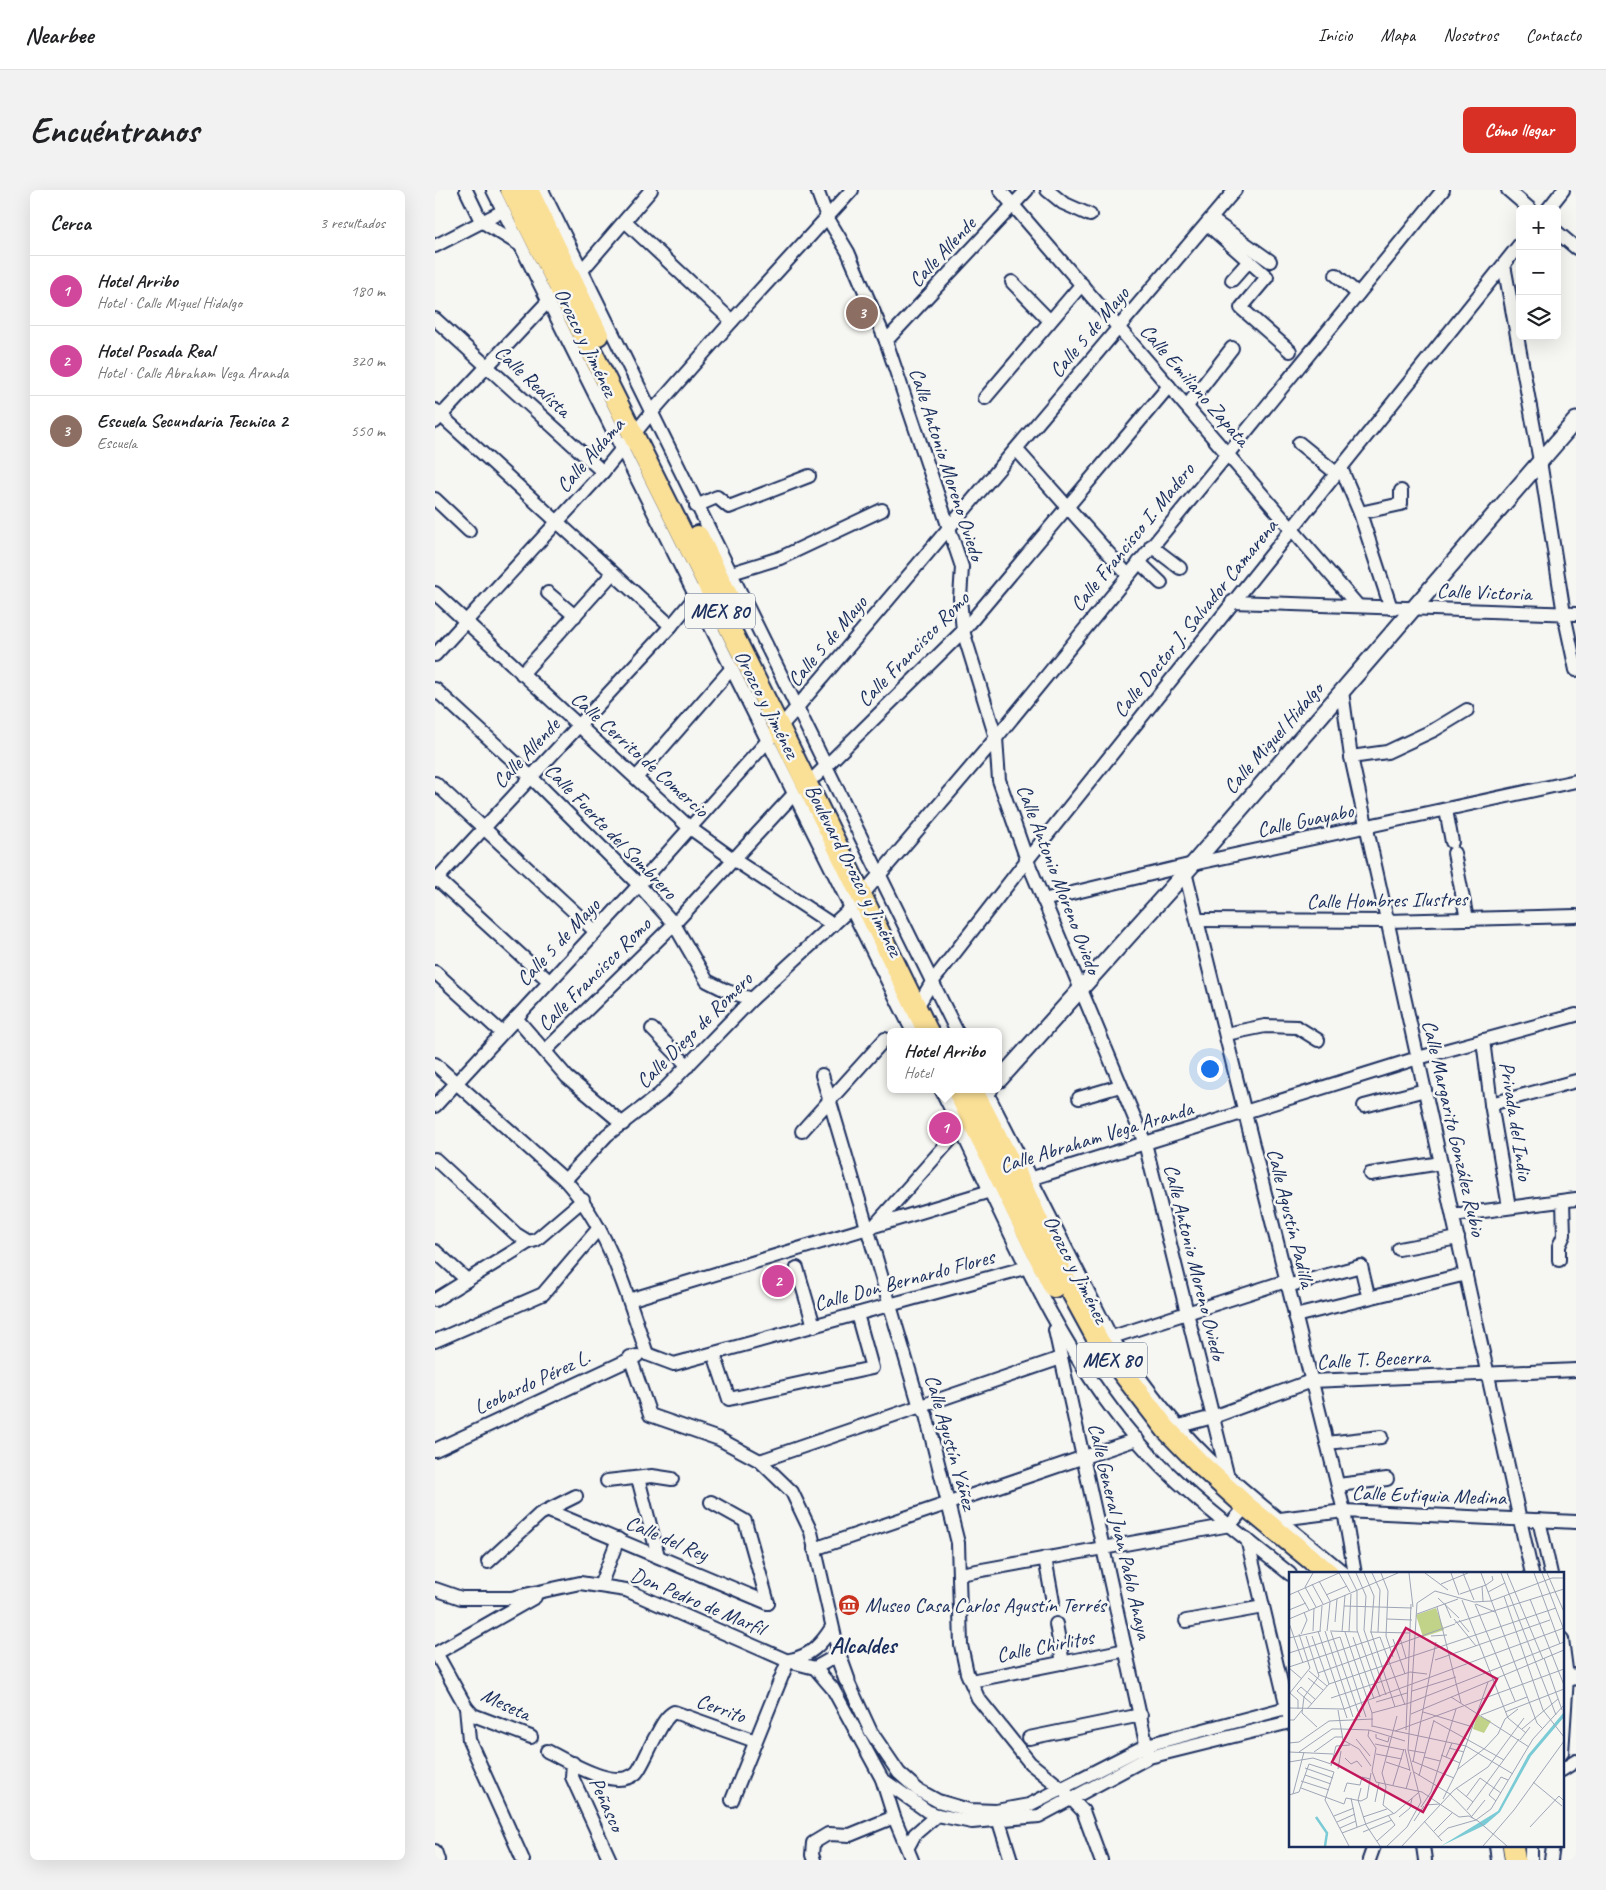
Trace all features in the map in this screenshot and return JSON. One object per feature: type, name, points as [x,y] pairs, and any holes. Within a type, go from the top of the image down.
[{"type":"highway","name":"Orozco y Jiménez","points":[[511,190],[566,285]]},
{"type":"highway","name":"Orozco y Jiménez","points":[[528,190],[566,285],[866,891],[927,1028]]},
{"type":"highway","name":"Orozco y Jiménez","points":[[783,723],[821,771],[866,891]]},
{"type":"highway","name":"Orozco y Jiménez","points":[[919,1008],[939,1028]]},
{"type":"highway","name":"Orozco y Jiménez","points":[[964,1093],[978,1101],[1053,1286],[1086,1345],[1155,1435],[1197,1479],[1305,1572]]},
{"type":"highway","name":"Orozco y Jiménez","points":[[1011,1184],[1063,1276],[1105,1340],[1238,1515],[1326,1572]]},
{"type":"street","points":[[466,190],[481,221],[521,246]]},
{"type":"street","name":"Boulevard Orozco y Jiménez","points":[[493,190],[521,246],[566,285],[713,582],[732,668],[783,723],[794,794],[866,891],[919,1008]]},
{"type":"street","name":"Orozco y Jiménez","points":[[542,190],[566,285]]},
{"type":"street","points":[[651,190],[626,222],[437,416],[671,626]]},
{"type":"street","name":"Calle Antonio Moreno Oviedo","points":[[817,190],[827,217],[847,252],[886,341],[962,567],[960,598],[963,631],[996,738],[999,780],[1043,900],[1145,1143],[1227,1474]]},
{"type":"street","name":"Calle Aldama","points":[[435,655],[603,472],[732,321],[852,190]]},
{"type":"street","name":"Calle Emiliano Zapata","points":[[1001,190],[1358,606]]},
{"type":"street","name":"Calle Allende","points":[[886,341],[1027,190]]},
{"type":"street","points":[[1047,190],[1063,203],[1090,214]]},
{"type":"street","name":"Calle 5 de Mayo","points":[[435,1106],[595,930],[639,885],[783,723],[1235,190]]},
{"type":"street","name":"Calle Francisco I. Madero","points":[[866,891],[996,738],[1127,574],[1139,562],[1443,190]]},
{"type":"street","points":[[1508,190],[1525,205]]},
{"type":"street","points":[[1551,205],[1563,190]]},
{"type":"street","points":[[435,246],[503,211]]},
{"type":"street","points":[[1209,221],[1267,277],[1241,308],[1290,350]]},
{"type":"street","points":[[1209,221],[1270,261]]},
{"type":"street","points":[[626,222],[732,321]]},
{"type":"street","points":[[1561,235],[1576,248]]},
{"type":"street","name":"Calle Doctor J. Salvador Camarena","points":[[919,1008],[1027,860],[1516,249]]},
{"type":"street","points":[[1232,280],[1249,260]]},
{"type":"street","points":[[1504,265],[1570,614],[1576,670]]},
{"type":"street","points":[[1336,275],[1358,294]]},
{"type":"street","points":[[1012,282],[1050,321]]},
{"type":"street","points":[[985,398],[1082,284]]},
{"type":"street","name":"Calle Realista","points":[[435,319],[603,472]]},
{"type":"street","points":[[1187,406],[1232,348]]},
{"type":"street","name":"Calle Francisco Romo","points":[[821,771],[963,631],[1169,386]]},
{"type":"street","name":"Calle Miguel Hidalgo","points":[[1002,1077],[1189,868],[1576,420]]},
{"type":"street","name":"Orozco y Jiménez","points":[[637,431],[696,506],[713,582]]},
{"type":"street","points":[[1299,443],[1339,470],[1360,513],[1391,608]]},
{"type":"street","points":[[1016,449],[1127,574]]},
{"type":"street","points":[[696,506],[717,497],[729,507],[809,476]]},
{"type":"street","points":[[1360,513],[1401,504],[1401,491]]},
{"type":"street","points":[[435,499],[469,531]]},
{"type":"street","points":[[713,582],[780,558],[882,510]]},
{"type":"street","points":[[1151,546],[1180,568]]},
{"type":"street","points":[[1139,562],[1161,583]]},
{"type":"street","points":[[523,674],[612,574]]},
{"type":"street","name":"Calle Allende","points":[[436,879],[713,582]]},
{"type":"street","name":"Calle Cerrito de Comercio","points":[[435,592],[690,828],[733,859],[833,925]]},
{"type":"street","points":[[548,593],[575,616]]},
{"type":"street","name":"Calle Victoria","points":[[1232,602],[1358,606],[1412,610],[1570,614]]},
{"type":"street","points":[[636,778],[732,668]]},
{"type":"street","name":"Calle Fuerte del Sombrero","points":[[435,689],[531,777],[639,885],[674,924],[707,981],[727,991],[752,999]]},
{"type":"street","name":"Calle Margarito González Rubio","points":[[1342,691],[1351,757],[1532,1572]]},
{"type":"street","points":[[1351,757],[1387,752],[1434,730],[1467,710]]},
{"type":"street","name":"Calle Guayabo","points":[[1043,900],[1576,781]]},
{"type":"street","points":[[435,784],[595,930]]},
{"type":"street","name":"Calle Francisco Romo","points":[[545,1051],[674,924],[794,794]]},
{"type":"street","points":[[1446,810],[1467,919]]},
{"type":"street","name":"Calle Agustín Padilla","points":[[1189,868],[1198,920],[1344,1511],[1355,1572]]},
{"type":"street","points":[[436,879],[549,981]]},
{"type":"street","name":"Calle Diego de Romero","points":[[565,1180],[607,1135],[659,1094],[752,999],[833,925],[866,891]]},
{"type":"street","name":"Calle Hombres Ilustres","points":[[1198,920],[1387,921],[1576,916]]},
{"type":"street","points":[[435,972],[502,1033]]},
{"type":"street","name":"Orozco y Jiménez","points":[[919,1008],[951,1028]]},
{"type":"street","name":"Calle Abraham Vega Aranda","points":[[629,1300],[1418,1058],[1576,1015]]},
{"type":"street","points":[[516,1018],[567,1077],[623,1124]]},
{"type":"street","points":[[1226,1034],[1265,1026],[1297,1027],[1318,1040]]},
{"type":"street","points":[[652,1029],[688,1066]]},
{"type":"street","points":[[802,1131],[885,1038]]},
{"type":"street","name":"Privada del Indio","points":[[1483,1040],[1491,1104],[1509,1207]]},
{"type":"street","points":[[435,1064],[565,1180],[583,1200],[615,1259],[647,1354]]},
{"type":"street","name":"Calle Agustín Yáñez","points":[[822,1075],[829,1102],[871,1226],[890,1305],[920,1407],[926,1415],[958,1543],[961,1645],[971,1681],[979,1698],[1030,1763],[1067,1793],[1083,1811],[1101,1860]]},
{"type":"street","points":[[1491,1104],[1576,1081]]},
{"type":"street","points":[[1079,1098],[1120,1086]]},
{"type":"street","points":[[1365,1106],[1425,1090]]},
{"type":"street","name":"MEX 80","points":[[953,1093],[978,1101],[1011,1184],[1028,1267],[1051,1314],[1090,1380],[1137,1439],[1181,1485],[1238,1515],[1247,1539],[1289,1573]]},
{"type":"street","points":[[871,1226],[978,1101]]},
{"type":"street","points":[[435,1159],[516,1234],[529,1242]]},
{"type":"street","points":[[1371,1174],[1441,1163]]},
{"type":"street","points":[[1453,1215],[1576,1199]]},
{"type":"street","points":[[435,1300],[529,1242],[536,1240],[583,1200]]},
{"type":"street","points":[[1559,1260],[1559,1246],[1564,1235],[1563,1201]]},
{"type":"street","points":[[435,1341],[543,1294],[599,1228]]},
{"type":"street","points":[[1399,1249],[1458,1238]]},
{"type":"street","points":[[435,1251],[467,1280]]},
{"type":"street","points":[[1105,1340],[1187,1312],[1287,1283],[1361,1266],[1367,1290]]},
{"type":"street","name":"Calle Don Bernardo Flores","points":[[647,1354],[674,1364],[1028,1267]]},
{"type":"street","points":[[797,1268],[814,1326]]},
{"type":"street","points":[[1295,1316],[1465,1274]]},
{"type":"street","points":[[714,1354],[729,1398],[872,1368],[857,1314]]},
{"type":"street","name":"Calle General Juan Pablo Anaya","points":[[1051,1314],[1148,1751]]},
{"type":"street","name":"Leobardo Pérez L.","points":[[435,1450],[630,1358],[647,1354]]},
{"type":"street","points":[[630,1358],[650,1415],[719,1440],[760,1461],[792,1492],[811,1532],[838,1655],[847,1680],[871,1732],[899,1773],[918,1790],[938,1801],[996,1816]]},
{"type":"street","points":[[760,1461],[1061,1358]]},
{"type":"street","name":"Calle T. Becerra","points":[[1172,1428],[1213,1417],[1311,1381],[1576,1370]]},
{"type":"street","name":"Orozco y Jiménez","points":[[1172,1428],[1343,1572]]},
{"type":"street","points":[[1327,1443],[1381,1436]]},
{"type":"street","points":[[814,1549],[1137,1439]]},
{"type":"street","points":[[607,1481],[652,1476],[672,1479]]},
{"type":"street","points":[[638,1478],[658,1556]]},
{"type":"street","points":[[1337,1485],[1387,1479]]},
{"type":"street","points":[[488,1562],[539,1514],[549,1511],[576,1496]]},
{"type":"street","name":"Calle del Rey","points":[[549,1511],[769,1603],[745,1521],[711,1502]]},
{"type":"street","name":"Calle Eutiquia Medina","points":[[1280,1519],[1344,1511],[1576,1522]]},
{"type":"street","points":[[959,1574],[1103,1547],[1238,1515]]},
{"type":"street","points":[[1539,1520],[1551,1572]]},
{"type":"street","points":[[600,1586],[618,1539]]},
{"type":"street","points":[[882,1779],[927,1811],[937,1815],[972,1822],[1067,1793],[1148,1751],[1288,1708],[1247,1539]]},
{"type":"street","points":[[1045,1558],[1053,1602]]},
{"type":"street","name":"Don Pedro de Marfil","points":[[435,1589],[461,1598],[511,1598],[580,1583],[626,1590],[788,1661],[815,1668]]},
{"type":"street","points":[[436,1653],[545,1590]]},
{"type":"street","points":[[1186,1621],[1263,1607]]},
{"type":"street","points":[[1056,1624],[1063,1663]]},
{"type":"street","points":[[732,1800],[788,1661],[805,1658],[825,1639],[832,1627]]},
{"type":"street","points":[[1563,1645],[1568,1677],[1563,1740]]},
{"type":"street","name":"Calle Chirlitos","points":[[971,1681],[1126,1650]]},
{"type":"street","name":"Meseta","points":[[436,1653],[465,1707],[473,1715],[531,1737]]},
{"type":"street","points":[[838,1655],[815,1668],[833,1689],[882,1779],[894,1817],[913,1860]]},
{"type":"street","points":[[465,1707],[469,1740],[523,1860]]},
{"type":"street","name":"Cerrito","points":[[573,1763],[610,1780],[629,1778],[640,1769],[645,1754],[665,1719],[674,1712],[755,1741]]},
{"type":"street","points":[[1029,1738],[1141,1715]]},
{"type":"street","points":[[1148,1751],[1289,1722]]},
{"type":"street","points":[[547,1751],[573,1763]]},
{"type":"street","points":[[1563,1769],[1576,1761]]},
{"type":"street","name":"Peñasco","points":[[573,1763],[572,1777],[610,1860]]},
{"type":"street","points":[[908,1847],[915,1834],[937,1815]]},
{"type":"street","points":[[996,1816],[1011,1860]]},
{"type":"street","points":[[814,1860],[812,1855],[813,1843],[828,1834],[850,1835],[894,1817]]},
{"type":"street","points":[[1369,1860],[1373,1848]]},
{"type":"street","points":[[435,1851],[439,1860]]},
{"type":"place","name":"Escuela Secundaria Tecnica 2","points":[[862,313]]},
{"type":"place","name":"Hotel Arribo","points":[[945,1128]]},
{"type":"place","name":"Hotel Posada Real","points":[[778,1281]]},
{"type":"place","name":"Museo Casa Carlos Agustín Terrés","points":[[849,1605]]},
{"type":"district","name":"Alcaldes","points":[[863,1645]]}]
